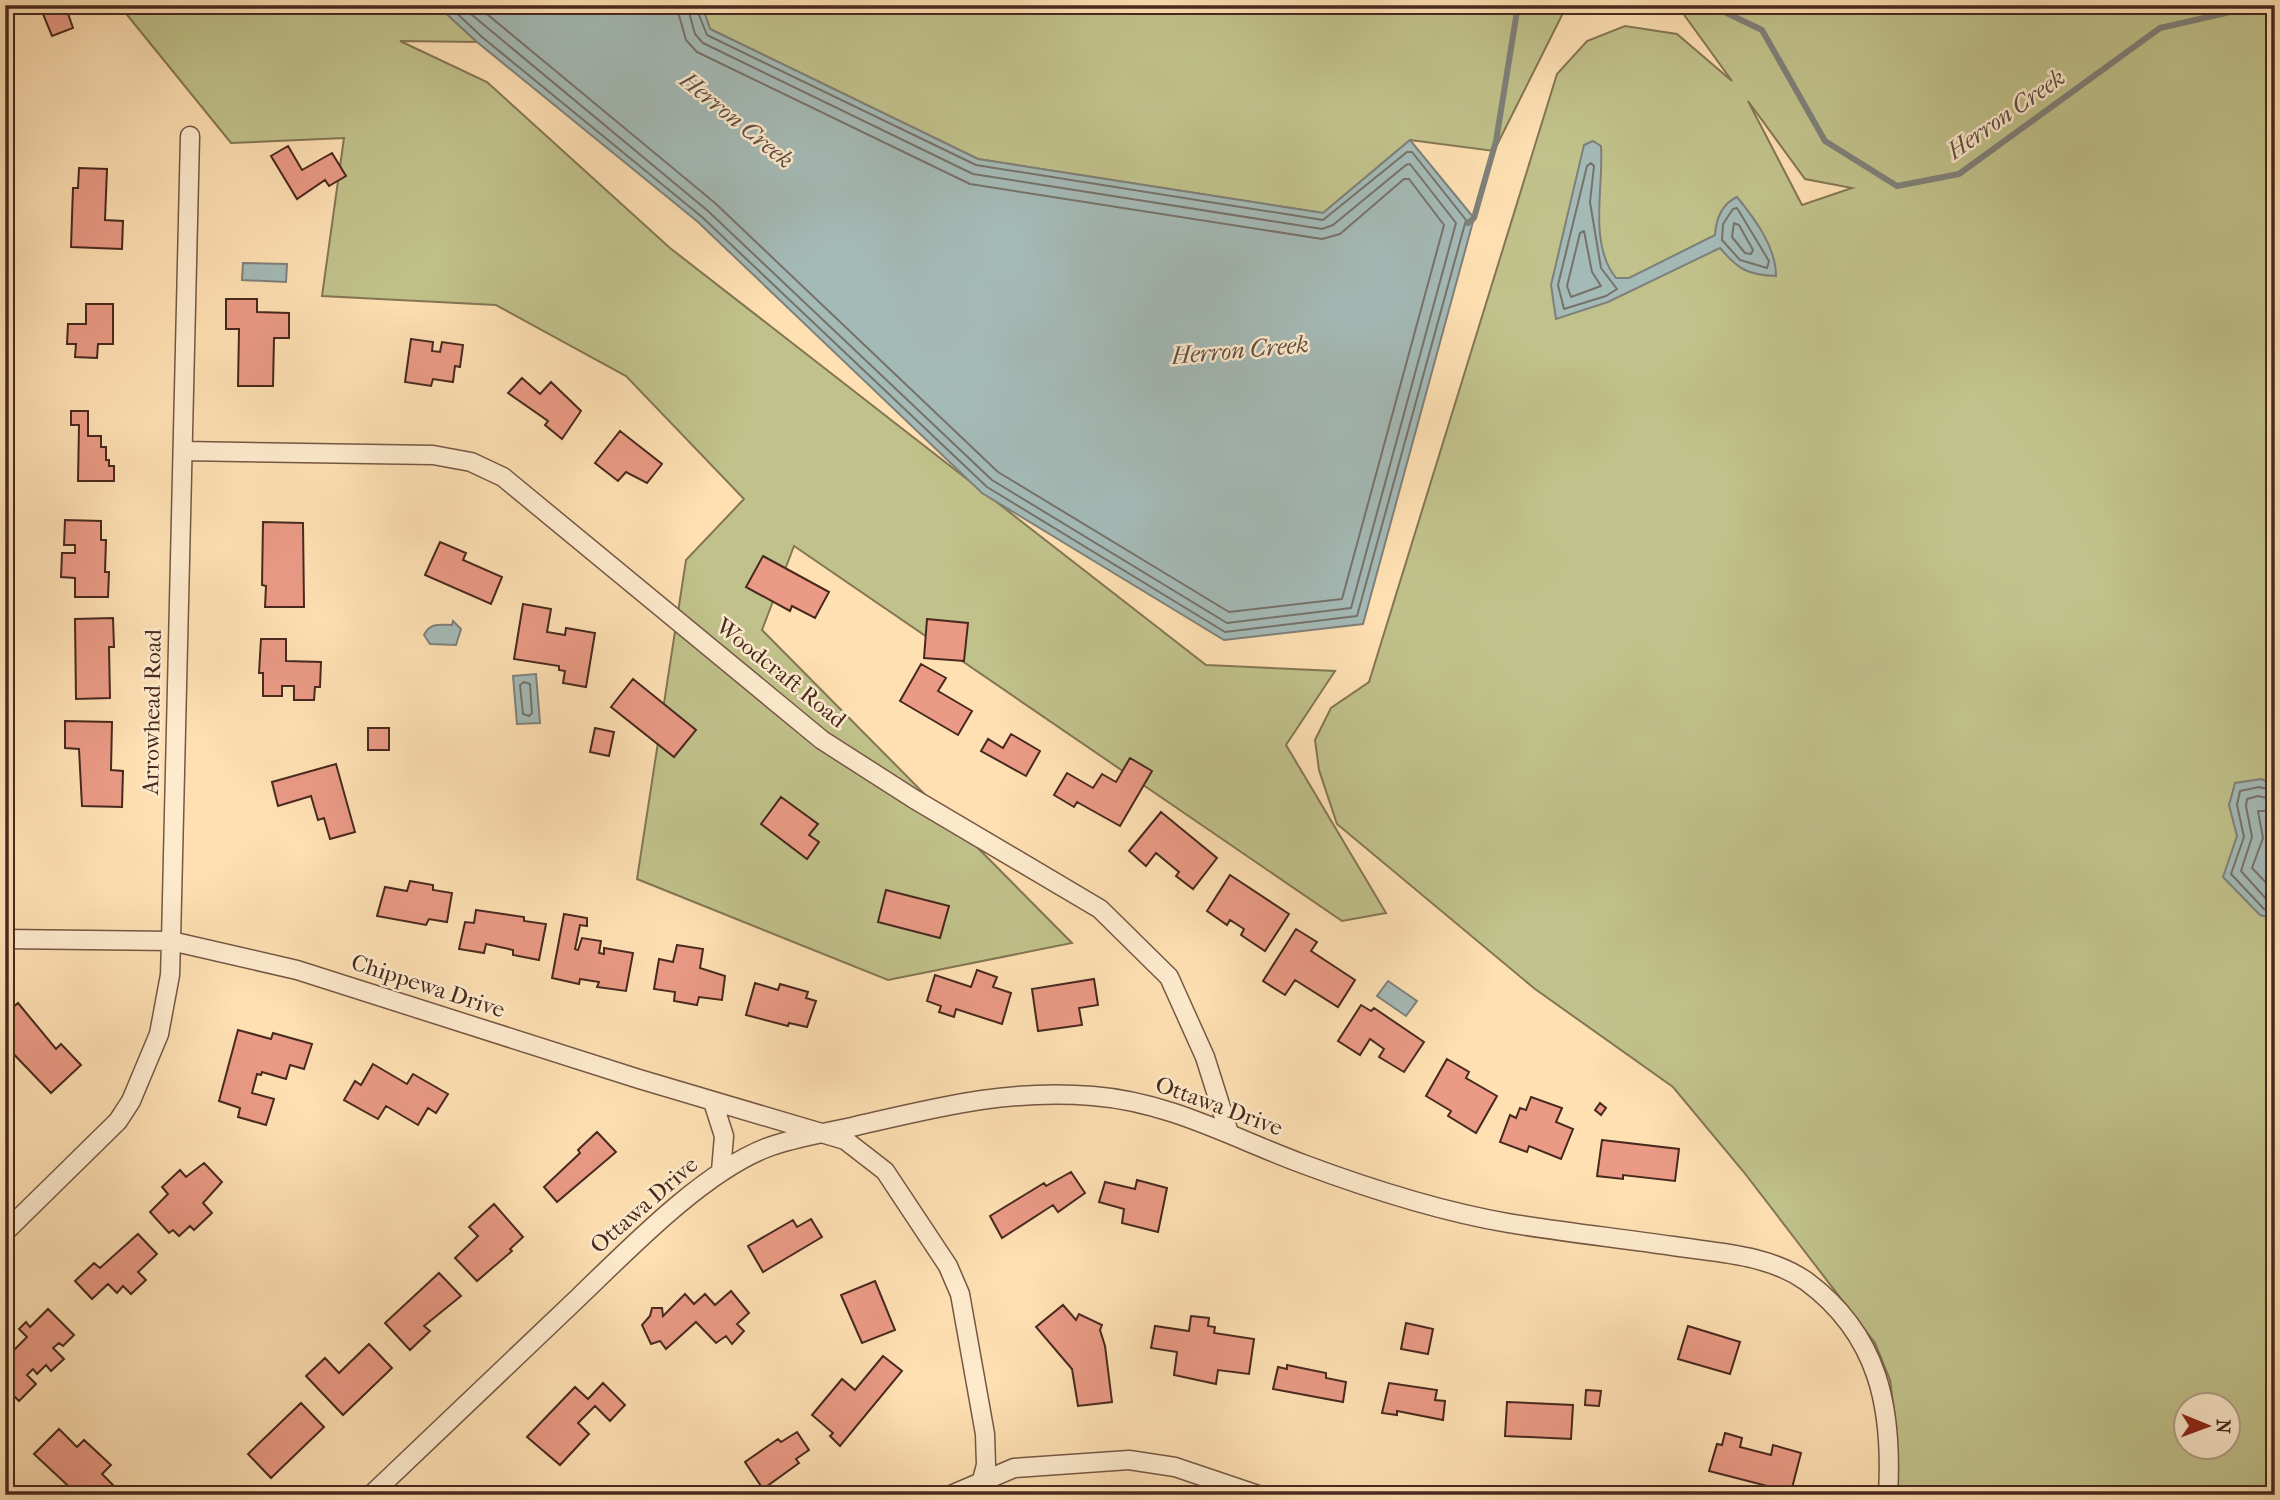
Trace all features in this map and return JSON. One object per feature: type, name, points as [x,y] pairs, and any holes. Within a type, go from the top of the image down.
[{"type":"street","name":"Arrowhead Road","points":[[5,1232],[118,1121],[131,1101],[159,1034],[170,975],[190,135]]},
{"type":"street","name":"Woodcraft Road","points":[[183,451],[433,455],[471,462],[503,477],[822,740],[914,799],[1100,909],[1126,932],[1169,977],[1205,1057],[1228,1133]]},
{"type":"street","name":"Chippewa Drive","points":[[5,939],[171,941],[297,970],[713,1102],[827,1133],[862,1150],[885,1171],[954,1280],[965,1312],[985,1434],[981,1487]]},
{"type":"street","name":"Ottawa Drive","points":[[371,1495],[627,1251],[721,1171],[765,1148],[975,1098],[1037,1094],[1127,1100],[1174,1111],[1302,1164],[1428,1206],[1506,1223],[1746,1256],[1791,1271],[1816,1290],[1844,1318],[1871,1358],[1880,1379],[1889,1453],[1888,1495]]},
{"type":"street","points":[[713,1102],[724,1136],[721,1171]]},
{"type":"street","points":[[951,1495],[981,1487],[1014,1468],[1129,1460],[1175,1467],[1258,1495]]},
{"type":"green space","points":[[119,5],[437,5],[477,42],[400,41],[487,82],[670,248],[1206,665],[1335,671],[1286,745],[1386,913],[1342,921],[794,546],[762,630],[1072,943],[888,980],[637,879],[686,560],[744,499],[626,376],[496,305],[322,296],[344,138],[231,143]]},
{"type":"green space","points":[[702,5],[1567,5],[1494,151],[1410,140],[1323,213],[978,159],[710,29]]},
{"type":"green space","points":[[1677,5],[2275,5],[2275,1495],[1897,1495],[1896,1426],[1890,1380],[1875,1343],[1743,1171],[1673,1087],[1535,989],[1337,824],[1319,770],[1315,740],[1331,708],[1369,682],[1557,74],[1587,41],[1625,26],[1677,34],[1732,81]],"holes":[[[1748,101],[1805,179],[1852,188],[1802,205]]]},
{"type":"water","points":[[437,5],[702,5],[710,29],[978,159],[1323,213],[1410,140],[1474,218],[1363,624],[1224,640],[982,493],[698,222],[477,42]]},
{"type":"water","points":[[1593,141],[1601,146],[1599,214],[1602,248],[1607,264],[1616,278],[1629,278],[1715,235],[1721,213],[1727,204],[1737,197],[1768,244],[1776,276],[1744,270],[1720,248],[1608,302],[1556,319],[1551,285],[1584,145]]},
{"type":"water","points":[[243,263],[287,264],[286,282],[242,280]]},
{"type":"water","points":[[453,621],[461,629],[456,645],[430,644],[424,635],[429,628],[452,625]]},
{"type":"water","points":[[536,674],[540,723],[517,724],[513,676]]},
{"type":"water","points":[[2261,779],[2275,785],[2275,949],[2271,918],[2260,915],[2223,877],[2237,836],[2229,805],[2235,783]]},
{"type":"water","points":[[1388,981],[1417,1001],[1406,1016],[1377,996]]},
{"type":"building","points":[[26,5],[65,5],[73,28],[52,36],[41,9],[29,13]]},
{"type":"building","points":[[288,146],[302,170],[332,153],[346,176],[329,186],[325,180],[297,199],[271,156]]},
{"type":"building","points":[[79,168],[107,169],[105,220],[123,221],[122,249],[71,247],[73,188],[78,188]]},
{"type":"building","points":[[5,283],[8,283],[8,308],[5,308]]},
{"type":"building","points":[[226,299],[257,299],[257,312],[289,313],[289,338],[274,338],[273,386],[238,386],[239,329],[226,329]]},
{"type":"building","points":[[86,304],[113,304],[113,344],[98,344],[97,358],[75,357],[76,344],[67,344],[68,324],[86,324]]},
{"type":"building","points":[[411,339],[433,342],[432,351],[440,352],[442,342],[463,345],[460,367],[455,366],[453,382],[433,379],[431,386],[405,382]]},
{"type":"building","points":[[522,378],[540,394],[551,382],[581,411],[562,439],[545,425],[548,421],[508,393]]},
{"type":"building","points":[[71,411],[88,411],[88,436],[101,436],[101,447],[106,447],[106,460],[109,460],[109,466],[114,466],[114,481],[78,481],[79,425],[71,425]]},
{"type":"building","points":[[620,431],[662,464],[647,483],[626,472],[618,481],[595,463]]},
{"type":"building","points":[[65,520],[101,521],[101,540],[106,540],[105,572],[109,572],[108,597],[75,597],[75,578],[61,577],[62,553],[75,553],[75,545],[64,545]]},
{"type":"building","points":[[263,522],[303,523],[304,607],[265,607],[266,586],[262,585]]},
{"type":"building","points":[[440,542],[466,553],[463,560],[502,577],[491,604],[425,575]]},
{"type":"building","points":[[763,556],[829,592],[815,618],[792,606],[790,611],[746,587]]},
{"type":"building","points":[[523,604],[551,609],[547,632],[565,635],[566,628],[595,633],[586,687],[563,683],[565,671],[559,670],[559,666],[514,659]]},
{"type":"building","points":[[113,618],[114,647],[109,647],[110,698],[76,699],[75,619]]},
{"type":"building","points":[[927,619],[968,623],[964,661],[924,658]]},
{"type":"building","points":[[261,639],[286,639],[286,661],[321,662],[320,687],[315,687],[314,700],[294,700],[294,686],[282,686],[282,696],[263,696],[263,673],[259,673]]},
{"type":"building","points":[[921,664],[946,678],[938,691],[972,711],[958,735],[900,701]]},
{"type":"building","points":[[633,679],[696,730],[674,757],[611,707]]},
{"type":"building","points":[[65,721],[112,722],[111,770],[123,771],[122,807],[82,806],[79,749],[65,748]]},
{"type":"building","points":[[368,728],[389,728],[389,750],[368,750]]},
{"type":"building","points":[[595,728],[614,732],[609,756],[590,752]]},
{"type":"building","points":[[1011,734],[1040,751],[1026,776],[981,751],[988,739],[1003,748]]},
{"type":"building","points":[[1130,758],[1152,771],[1120,826],[1077,802],[1074,807],[1054,795],[1067,773],[1093,788],[1102,774],[1116,782]]},
{"type":"building","points":[[336,764],[355,832],[330,839],[324,818],[318,820],[311,796],[278,806],[272,782]]},
{"type":"building","points":[[781,797],[818,824],[809,835],[819,842],[807,859],[761,824]]},
{"type":"building","points":[[1161,812],[1217,858],[1193,889],[1176,876],[1179,872],[1156,853],[1146,866],[1129,851]]},
{"type":"building","points":[[1230,875],[1289,914],[1265,951],[1241,935],[1244,929],[1230,920],[1227,925],[1207,911]]},
{"type":"building","points":[[410,881],[433,885],[433,890],[452,893],[447,922],[429,919],[426,925],[377,916],[385,887],[407,891]]},
{"type":"building","points":[[886,890],[949,906],[940,938],[878,922]]},
{"type":"building","points":[[476,910],[524,917],[524,921],[546,924],[539,960],[513,955],[513,950],[486,944],[484,953],[459,949],[465,922],[474,923]]},
{"type":"building","points":[[564,914],[587,918],[587,926],[580,925],[575,949],[578,950],[582,938],[601,941],[599,953],[604,954],[604,948],[633,953],[626,991],[597,987],[599,982],[580,979],[579,984],[552,978]]},
{"type":"building","points":[[1296,929],[1317,942],[1311,951],[1355,980],[1338,1007],[1295,980],[1285,995],[1263,981]]},
{"type":"building","points":[[677,945],[703,949],[700,968],[725,976],[722,1000],[699,997],[697,1005],[674,1001],[675,992],[654,989],[659,959],[673,962]]},
{"type":"building","points":[[977,970],[997,977],[993,987],[1011,993],[1002,1024],[956,1009],[954,1017],[939,1012],[941,1006],[927,1001],[935,975],[971,987]]},
{"type":"building","points":[[1094,979],[1098,1005],[1079,1008],[1082,1025],[1038,1031],[1032,989]]},
{"type":"building","points":[[755,983],[778,990],[780,984],[808,992],[806,998],[816,1001],[807,1027],[789,1023],[788,1026],[746,1015]]},
{"type":"building","points":[[18,1003],[56,1049],[61,1044],[81,1065],[51,1093],[5,1045],[5,1014]]},
{"type":"building","points":[[1361,1005],[1371,1011],[1374,1008],[1424,1042],[1404,1072],[1379,1057],[1384,1049],[1370,1039],[1360,1055],[1338,1041]]},
{"type":"building","points":[[238,1030],[271,1039],[273,1033],[312,1044],[304,1069],[290,1065],[286,1079],[262,1072],[261,1075],[257,1074],[252,1093],[274,1099],[266,1125],[238,1117],[240,1108],[219,1101]]},
{"type":"building","points":[[1447,1059],[1469,1072],[1466,1078],[1497,1096],[1476,1133],[1448,1116],[1451,1111],[1426,1096]]},
{"type":"building","points":[[373,1064],[407,1084],[413,1074],[448,1094],[436,1113],[428,1108],[418,1125],[386,1106],[378,1119],[344,1100],[355,1081],[361,1085]]},
{"type":"building","points":[[1531,1097],[1562,1108],[1556,1122],[1573,1129],[1561,1159],[1529,1146],[1527,1152],[1500,1142],[1510,1115],[1516,1118],[1520,1108],[1526,1110]]},
{"type":"building","points":[[1600,1103],[1606,1108],[1601,1115],[1595,1110]]},
{"type":"building","points":[[597,1132],[616,1152],[557,1202],[544,1187],[580,1153],[578,1150]]},
{"type":"building","points":[[1602,1140],[1679,1149],[1675,1181],[1623,1175],[1623,1179],[1597,1176]]},
{"type":"building","points":[[204,1163],[222,1182],[203,1203],[212,1213],[194,1230],[190,1226],[179,1236],[173,1230],[169,1233],[150,1212],[168,1194],[162,1187],[180,1170],[186,1177]]},
{"type":"building","points":[[1071,1172],[1085,1193],[1058,1212],[1053,1205],[1002,1238],[990,1216],[1044,1183],[1046,1186]]},
{"type":"building","points":[[1137,1180],[1167,1188],[1158,1232],[1122,1223],[1124,1209],[1099,1202],[1105,1182],[1135,1189]]},
{"type":"building","points":[[494,1204],[523,1237],[510,1249],[512,1251],[477,1281],[455,1258],[478,1236],[469,1227]]},
{"type":"building","points":[[811,1219],[822,1237],[763,1272],[748,1246],[793,1220],[797,1227]]},
{"type":"building","points":[[138,1234],[157,1254],[138,1272],[146,1280],[131,1294],[123,1286],[117,1293],[108,1284],[92,1299],[75,1281],[94,1263],[100,1268]]},
{"type":"building","points":[[439,1273],[461,1296],[424,1326],[430,1331],[410,1350],[385,1323]]},
{"type":"building","points":[[875,1281],[895,1330],[862,1343],[841,1295]]},
{"type":"building","points":[[731,1291],[749,1313],[737,1324],[744,1331],[732,1344],[726,1336],[716,1343],[696,1322],[666,1349],[660,1341],[651,1344],[642,1325],[650,1316],[652,1308],[662,1308],[663,1316],[685,1294],[694,1304],[705,1294],[715,1305]]},
{"type":"building","points":[[1063,1305],[1076,1320],[1079,1314],[1102,1325],[1100,1330],[1105,1346],[1112,1402],[1078,1406],[1072,1369],[1036,1327]]},
{"type":"building","points":[[48,1309],[74,1335],[63,1346],[59,1343],[53,1348],[64,1359],[51,1371],[46,1365],[37,1374],[33,1369],[27,1375],[36,1384],[19,1401],[5,1387],[5,1355],[7,1357],[27,1337],[19,1329],[26,1322],[30,1327]]},
{"type":"building","points":[[1191,1316],[1209,1318],[1208,1326],[1215,1327],[1214,1333],[1254,1339],[1249,1374],[1218,1370],[1216,1384],[1174,1375],[1177,1352],[1151,1348],[1155,1326],[1189,1331]]},
{"type":"building","points":[[1406,1323],[1433,1329],[1428,1354],[1401,1349]]},
{"type":"building","points":[[1688,1326],[1740,1342],[1730,1374],[1678,1359]]},
{"type":"building","points":[[369,1344],[392,1368],[343,1415],[306,1376],[325,1358],[339,1373]]},
{"type":"building","points":[[883,1356],[902,1371],[840,1446],[830,1436],[833,1433],[812,1415],[842,1379],[855,1390]]},
{"type":"building","points":[[1287,1365],[1326,1373],[1326,1378],[1346,1382],[1343,1402],[1273,1389],[1278,1367],[1287,1369]]},
{"type":"building","points":[[603,1383],[625,1405],[610,1421],[595,1406],[578,1423],[589,1434],[560,1465],[527,1437],[575,1387],[588,1399]]},
{"type":"building","points":[[1389,1383],[1437,1390],[1435,1400],[1445,1401],[1443,1420],[1397,1411],[1397,1415],[1382,1413]]},
{"type":"building","points":[[1586,1390],[1601,1391],[1599,1406],[1585,1405]]},
{"type":"building","points":[[1507,1402],[1573,1405],[1571,1439],[1505,1436]]},
{"type":"building","points":[[301,1403],[324,1427],[271,1478],[248,1454]]},
{"type":"building","points":[[59,1429],[77,1447],[84,1440],[111,1465],[102,1474],[116,1488],[109,1495],[78,1495],[34,1454]]},
{"type":"building","points":[[797,1432],[809,1450],[796,1459],[799,1463],[763,1489],[745,1462],[778,1439],[781,1442]]},
{"type":"building","points":[[1725,1433],[1742,1438],[1740,1447],[1771,1455],[1773,1445],[1801,1453],[1791,1492],[1709,1471],[1717,1444],[1722,1445]]},
{"type":"waterway","name":"Herron Creek","points":[[1468,223],[1474,218],[1496,141],[1518,5]]},
{"type":"waterway","name":"Herron Creek","points":[[1710,5],[1762,30],[1825,141],[1897,186],[1959,174],[2160,28],[2261,5]]}]
